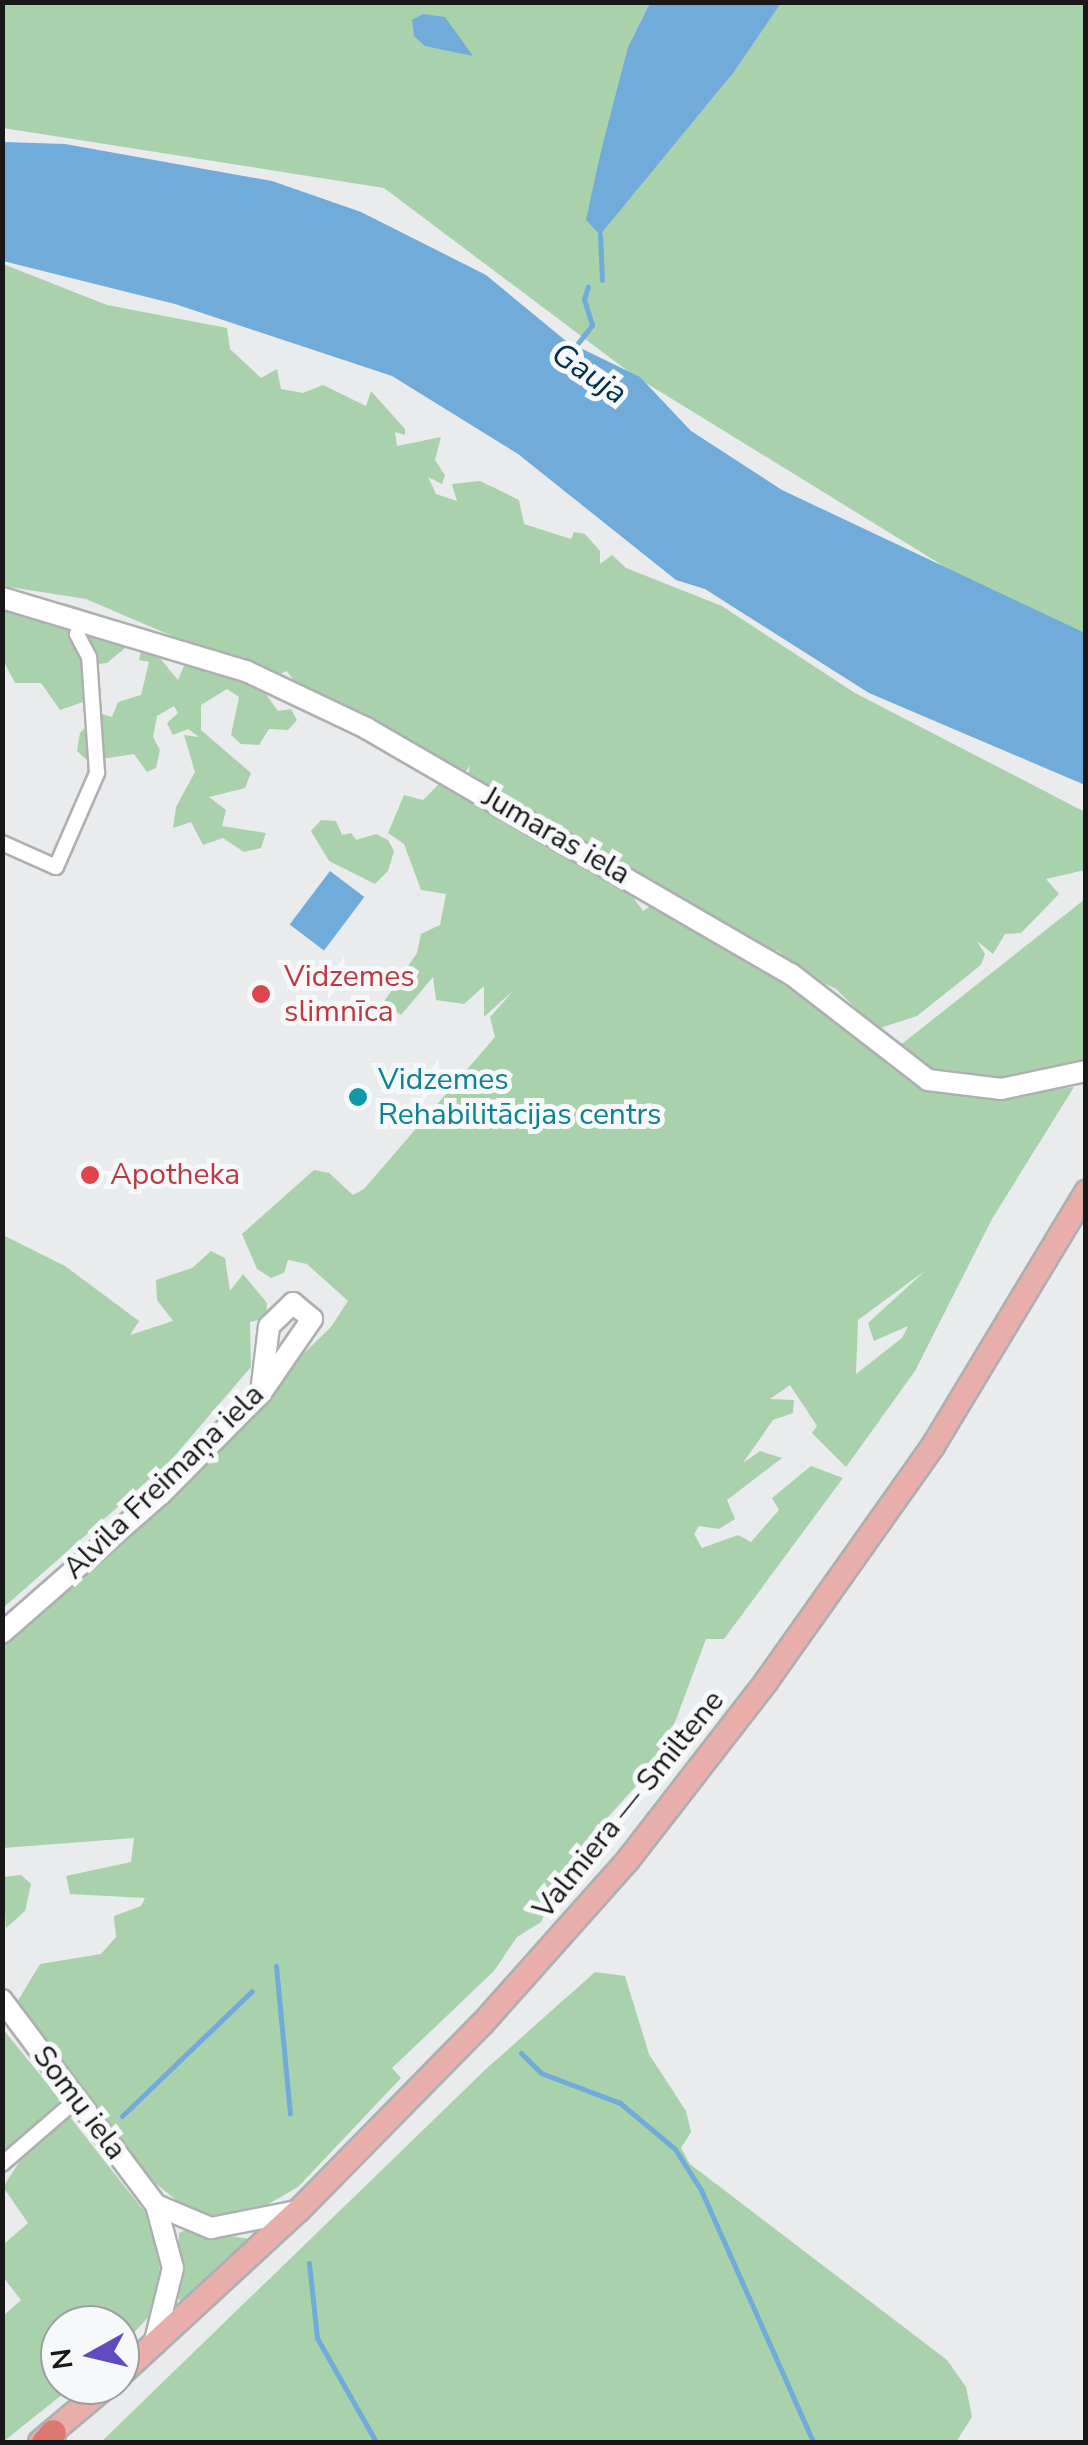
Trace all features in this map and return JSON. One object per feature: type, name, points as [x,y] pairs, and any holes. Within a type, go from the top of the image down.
[{"type":"main road","name":"Valmiera — Smiltene","points":[[140,2358],[300,2210],[482,2024],[651,1831],[932,1446],[1086,1192]]},
{"type":"main road","points":[[46,2439],[85,2405]]},
{"type":"street","name":"Jumaras iela","points":[[2,598],[246,671],[366,728],[792,974],[928,1080],[1001,1089],[1086,1071]]},
{"type":"street","points":[[2,843],[56,867],[97,773],[89,657],[77,634]]},
{"type":"street","name":"Alvila Freimaņa iela","points":[[2,1633],[161,1494],[261,1393],[312,1319],[293,1303],[269,1326],[261,1393]]},
{"type":"street","name":"Somu iela","points":[[2,2000],[156,2204]]},
{"type":"street","points":[[2,2164],[76,2101]]},
{"type":"street","points":[[156,2204],[212,2228],[300,2210]]},
{"type":"street","points":[[153,2347],[172,2268],[156,2204]]},
{"type":"green space","points":[[2,3],[650,3],[628,47],[587,219],[603,231],[734,72],[781,3],[1085,3],[1085,639],[963,578],[633,375],[384,188],[3,128]]},
{"type":"green space","points":[[3,264],[107,305],[227,328],[230,349],[261,378],[277,369],[281,389],[303,393],[323,385],[366,406],[371,391],[405,429],[405,435],[395,432],[397,446],[441,437],[435,460],[445,475],[442,484],[428,477],[436,494],[457,501],[452,484],[480,481],[519,500],[524,524],[571,539],[574,532],[585,534],[600,551],[600,564],[612,555],[626,568],[722,606],[855,693],[1085,812],[1085,870],[1046,879],[1059,894],[1021,933],[1005,934],[993,954],[977,941],[985,954],[981,965],[917,1016],[877,1029],[836,989],[807,975],[778,951],[761,949],[592,855],[569,833],[523,815],[506,794],[467,781],[470,766],[462,776],[417,743],[393,741],[389,728],[380,730],[298,687],[287,671],[270,678],[86,599],[3,586]]},
{"type":"green space","points":[[2,595],[68,604],[126,623],[135,640],[107,663],[90,665],[83,684],[89,700],[60,710],[41,683],[15,683],[3,660]]},
{"type":"green space","points":[[158,632],[170,638],[159,657],[178,680],[186,661],[255,679],[278,711],[291,709],[297,720],[288,730],[269,729],[259,745],[241,744],[231,735],[239,697],[227,689],[201,705],[201,730],[251,773],[245,788],[209,797],[226,810],[222,826],[266,833],[261,848],[244,852],[223,838],[203,845],[191,822],[173,828],[176,807],[195,772],[184,735],[199,737],[188,729],[173,735],[167,723],[178,713],[174,706],[157,716],[153,737],[160,750],[156,768],[147,772],[134,754],[88,761],[77,751],[80,733],[99,713],[112,717],[118,702],[141,695],[149,662],[139,660],[143,643]]},
{"type":"green space","points":[[445,778],[565,844],[594,873],[622,882],[643,911],[657,902],[776,962],[911,1077],[1001,1096],[1074,1087],[992,1219],[915,1371],[846,1467],[812,1433],[817,1426],[790,1385],[770,1399],[794,1400],[793,1413],[773,1420],[743,1463],[760,1451],[782,1458],[727,1500],[735,1519],[719,1529],[699,1526],[694,1534],[702,1548],[738,1535],[751,1542],[779,1510],[772,1498],[811,1466],[843,1478],[724,1639],[706,1639],[662,1757],[574,1855],[541,1922],[517,1937],[494,1971],[392,2068],[401,2078],[298,2187],[251,2214],[211,2216],[185,2207],[155,2183],[84,2100],[17,2002],[40,1964],[101,1954],[116,1937],[114,1916],[141,1906],[145,1898],[70,1894],[66,1876],[131,1862],[134,1838],[3,1848],[3,1644],[331,1327],[348,1301],[307,1264],[288,1260],[284,1273],[271,1278],[257,1269],[242,1234],[314,1170],[329,1173],[353,1195],[364,1189],[495,1037],[490,1017],[514,990],[484,1017],[484,986],[464,1004],[436,1000],[433,977],[401,1015],[383,1003],[417,953],[421,934],[440,925],[446,894],[421,890],[404,844],[388,833],[404,795],[423,800]],"holes":[[[926,1270],[868,1323],[874,1341],[908,1326],[902,1338],[856,1374],[858,1320]]]},
{"type":"green space","points":[[321,820],[336,821],[342,835],[351,833],[356,840],[376,834],[388,840],[394,851],[388,871],[375,884],[329,861],[311,831]]},
{"type":"green space","points":[[1085,899],[1085,1064],[986,1084],[942,1076],[898,1047]]},
{"type":"green space","points":[[3,1235],[65,1266],[139,1321],[130,1335],[173,1321],[157,1300],[156,1280],[192,1268],[211,1251],[225,1258],[230,1291],[243,1274],[267,1303],[266,1318],[250,1322],[251,1367],[171,1460],[3,1608]]},
{"type":"green space","points":[[21,1875],[31,1884],[25,1911],[6,1928],[3,1877]]},
{"type":"green space","points":[[595,1972],[625,1976],[649,2054],[686,2111],[691,2132],[681,2148],[690,2164],[947,2360],[966,2387],[972,2417],[956,2442],[101,2442],[486,2069]]},
{"type":"green space","points":[[2,2028],[59,2098],[58,2108],[3,2154]]},
{"type":"green space","points":[[70,2117],[158,2229],[160,2277],[153,2312],[140,2326],[140,2305],[40,2305],[40,2405],[49,2405],[3,2442],[3,2316],[21,2300],[3,2277],[3,2245],[28,2223],[3,2187],[29,2147]]},
{"type":"green space","points":[[186,2230],[251,2239],[186,2303],[178,2299],[179,2233]]},
{"type":"water","points":[[650,3],[781,3],[734,72],[600,235],[586,220],[628,47]]},
{"type":"water","points":[[423,14],[445,17],[473,56],[425,46],[414,36],[412,20]]},
{"type":"water","name":"Gauja","points":[[3,142],[65,144],[272,181],[361,212],[486,275],[566,341],[640,377],[691,431],[782,490],[1085,633],[1085,785],[869,693],[705,589],[676,580],[518,454],[392,376],[175,304],[3,261]]},
{"type":"water","points":[[330,871],[364,897],[324,950],[290,925]]},
{"type":"waterway","points":[[600,235],[602,280]]},
{"type":"waterway","name":"Gauja","points":[[578,343],[592,325],[584,299],[588,287]]},
{"type":"waterway","points":[[276,1966],[290,2113]]},
{"type":"waterway","points":[[122,2116],[252,1991]]},
{"type":"waterway","points":[[521,2053],[541,2073],[620,2103],[675,2149],[701,2190],[813,2442]]},
{"type":"waterway","points":[[309,2263],[317,2338],[376,2442]]},
{"type":"place","name":"Vidzemes slimnīca","points":[[261,994]]},
{"type":"place","name":"Vidzemes Rehabilitācijas centrs","points":[[358,1097]]},
{"type":"place","name":"Apotheka","points":[[90,1175]]}]
